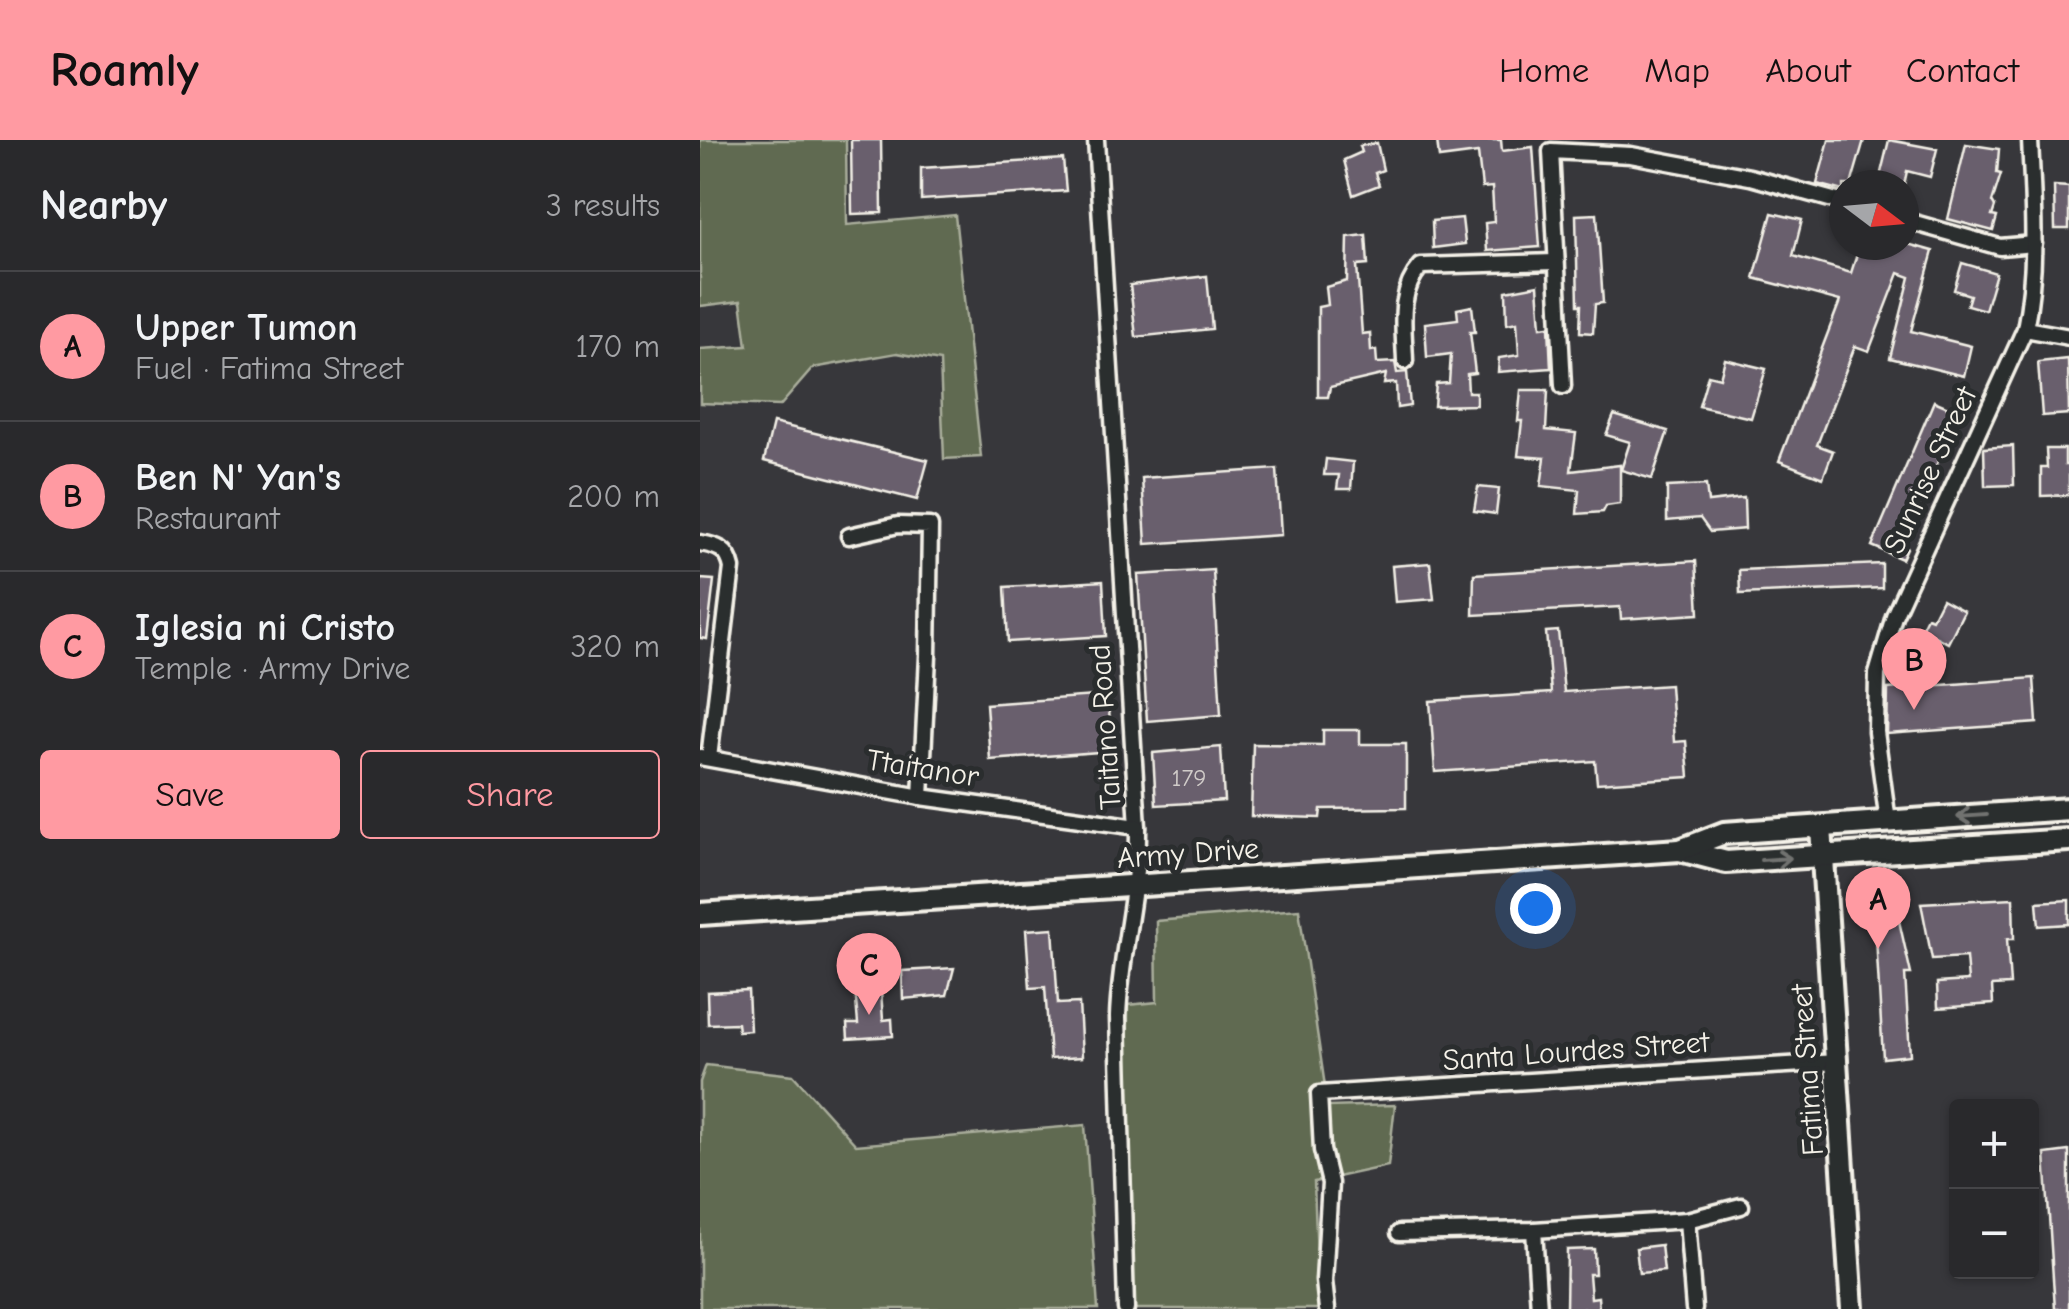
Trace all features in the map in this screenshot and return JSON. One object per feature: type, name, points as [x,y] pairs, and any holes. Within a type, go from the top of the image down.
[{"type":"main road","name":"Army Drive","points":[[700,914],[1680,850],[1724,833],[2069,809]]},
{"type":"main road","name":"Fatima Street","points":[[1821,826],[1852,1309]]},
{"type":"main road","name":"Army Drive","points":[[1680,850],[1726,862],[2069,840]]},
{"type":"street","name":"Taitano Road","points":[[1096,140],[1138,826],[1135,887],[1124,946],[1118,1017],[1126,1309]]},
{"type":"street","name":"Sunrise Street","points":[[1888,822],[1876,732],[1878,674],[1894,616],[2025,329],[2033,290],[2030,140]]},
{"type":"street","points":[[1563,386],[1551,152],[1630,155],[1750,177],[1829,199]]},
{"type":"street","points":[[1919,224],[2000,247],[2034,244]]},
{"type":"street","points":[[1405,361],[1405,294],[1408,280],[1421,266],[1555,262]]},
{"type":"street","points":[[2025,329],[2069,337]]},
{"type":"street","points":[[849,536],[898,526],[930,526],[921,797]]},
{"type":"street","points":[[700,543],[724,549],[732,568],[704,758]]},
{"type":"street","name":"Ttaitanor","points":[[704,758],[921,797],[1138,826]]},
{"type":"street","name":"Santa Lourdes Street","points":[[1327,1309],[1324,1281],[1330,1183],[1322,1150],[1319,1094],[1837,1062]]},
{"type":"street","points":[[1399,1233],[1534,1230],[1687,1220],[1741,1206]]},
{"type":"street","points":[[1687,1220],[1694,1309]]},
{"type":"street","points":[[1534,1230],[1539,1309]]},
{"type":"green space","points":[[700,140],[846,140],[847,225],[955,215],[981,457],[944,459],[940,361],[897,353],[813,368],[780,406],[700,403],[700,349],[747,346],[741,301],[700,306]]},
{"type":"green space","points":[[1299,909],[1328,1107],[1395,1105],[1388,1166],[1314,1182],[1319,1309],[1134,1309],[1127,1144],[1128,1005],[1157,1002],[1156,921]]},
{"type":"green space","points":[[706,1065],[793,1075],[856,1145],[1085,1125],[1098,1309],[700,1309],[700,1082]]},
{"type":"building","points":[[851,140],[881,140],[882,213],[852,214]]},
{"type":"building","points":[[1437,140],[1501,140],[1502,151],[1533,147],[1540,247],[1487,251],[1485,223],[1494,222],[1492,187],[1482,188],[1478,153],[1439,158]]},
{"type":"building","points":[[1829,140],[1864,140],[1855,170],[1829,170],[1829,187],[1817,184]]},
{"type":"building","points":[[1889,140],[1937,149],[1930,177],[1919,174],[1919,170],[1882,170]]},
{"type":"building","points":[[1377,143],[1383,170],[1375,173],[1379,185],[1353,195],[1344,160],[1362,152],[1360,146]]},
{"type":"building","points":[[1966,144],[1999,149],[1997,173],[2001,174],[1992,202],[1992,216],[1997,217],[1993,231],[1948,219]]},
{"type":"building","points":[[1063,159],[1066,191],[921,200],[921,168]]},
{"type":"building","points":[[2054,186],[2069,187],[2069,229],[2055,229]]},
{"type":"building","points":[[1772,213],[1802,220],[1793,256],[1851,273],[1855,260],[1919,260],[1919,247],[1933,251],[1911,331],[1971,346],[1964,376],[1890,358],[1910,277],[1899,273],[1869,351],[1855,346],[1817,445],[1833,451],[1823,478],[1779,461],[1840,301],[1754,278]]},
{"type":"building","points":[[1597,214],[1603,303],[1595,304],[1593,333],[1580,332],[1576,215]]},
{"type":"building","points":[[1462,218],[1465,244],[1433,248],[1432,221]]},
{"type":"building","points":[[1366,235],[1368,265],[1357,266],[1362,334],[1370,333],[1371,351],[1376,350],[1377,363],[1395,362],[1397,373],[1407,372],[1410,406],[1397,408],[1396,383],[1384,384],[1386,374],[1330,387],[1328,397],[1318,397],[1318,307],[1328,305],[1326,287],[1347,281],[1348,237]]},
{"type":"building","points":[[1962,263],[1996,273],[1985,310],[1967,305],[1970,295],[1954,290]]},
{"type":"building","points":[[1207,276],[1212,329],[1136,337],[1130,285]]},
{"type":"building","points":[[1538,285],[1541,327],[1549,326],[1551,368],[1498,372],[1499,358],[1519,355],[1517,322],[1507,324],[1506,291]]},
{"type":"building","points":[[1472,306],[1475,332],[1470,332],[1475,373],[1467,374],[1468,392],[1476,392],[1476,405],[1434,406],[1436,384],[1449,383],[1451,354],[1427,357],[1425,323],[1458,319],[1457,309]]},
{"type":"building","points":[[1725,359],[1766,369],[1751,418],[1699,406],[1708,375],[1720,378]]},
{"type":"building","points":[[2068,359],[2069,414],[2042,416],[2038,362]]},
{"type":"building","points":[[1521,390],[1548,390],[1546,430],[1576,433],[1571,471],[1620,465],[1620,504],[1606,506],[1603,512],[1577,514],[1579,490],[1541,486],[1545,458],[1518,456]]},
{"type":"building","points":[[1934,401],[1962,413],[1902,546],[1907,548],[1902,559],[1872,546]]},
{"type":"building","points":[[1614,415],[1668,431],[1652,479],[1621,470],[1630,442],[1606,435]]},
{"type":"building","points":[[773,423],[928,460],[917,500],[764,461]]},
{"type":"building","points":[[2013,446],[2014,485],[1985,486],[1984,448]]},
{"type":"building","points":[[2046,449],[2065,449],[2069,495],[2041,496],[2041,468],[2047,468]]},
{"type":"building","points":[[1326,459],[1353,462],[1351,489],[1337,489],[1339,475],[1324,475]]},
{"type":"building","points":[[1277,469],[1281,535],[1146,544],[1142,478]]},
{"type":"building","points":[[1706,485],[1708,502],[1744,498],[1745,529],[1710,532],[1700,518],[1667,521],[1667,487]]},
{"type":"building","points":[[1478,487],[1499,489],[1496,514],[1474,511]]},
{"type":"building","points":[[1696,561],[1699,614],[1621,619],[1620,607],[1473,615],[1474,574]]},
{"type":"building","points":[[1430,563],[1434,599],[1395,602],[1392,566]]},
{"type":"building","points":[[1882,564],[1882,588],[1740,594],[1739,570]]},
{"type":"building","points":[[1213,570],[1221,715],[1147,721],[1138,575]]},
{"type":"building","points":[[700,579],[714,580],[707,639],[700,638]]},
{"type":"building","points":[[1103,581],[1106,636],[1008,642],[1005,587]]},
{"type":"building","points":[[1942,599],[1964,611],[1948,643],[1921,629],[1927,617],[1932,619]]},
{"type":"building","points":[[1558,631],[1564,692],[1670,685],[1674,742],[1686,741],[1689,777],[1597,783],[1595,761],[1435,772],[1430,701],[1551,693],[1546,632]]},
{"type":"building","points":[[2034,678],[2037,723],[1887,734],[1888,689]]},
{"type":"building","points":[[1108,695],[1112,751],[990,760],[986,704]]},
{"type":"building","points":[[1323,730],[1360,730],[1360,744],[1406,744],[1406,808],[1321,809],[1320,818],[1251,816],[1253,744],[1323,745]]},
{"type":"building","points":[[1221,747],[1224,801],[1156,805],[1153,753]]},
{"type":"building","points":[[2013,898],[2014,939],[2007,939],[2010,985],[1992,986],[1993,1004],[1938,1008],[1937,983],[1968,981],[1966,957],[1932,959],[1921,903]]},
{"type":"building","points":[[2069,900],[2069,924],[2039,926],[2037,902]]},
{"type":"building","points":[[1897,912],[1911,974],[1905,974],[1910,1055],[1883,1058],[1876,937]]},
{"type":"building","points":[[1053,928],[1058,1004],[1079,1003],[1082,1057],[1050,1059],[1045,987],[1030,988],[1026,930]]},
{"type":"building","points":[[879,962],[883,1020],[892,1019],[893,1036],[848,1039],[847,1024],[858,1024],[853,964]]},
{"type":"building","points":[[954,968],[947,995],[903,999],[902,971]]},
{"type":"building","points":[[748,990],[750,1030],[738,1031],[737,1023],[708,1024],[707,992]]},
{"type":"building","points":[[2069,1151],[2069,1309],[2055,1309],[2045,1154]]},
{"type":"building","points":[[1661,1245],[1664,1271],[1639,1273],[1636,1248]]},
{"type":"building","points":[[1594,1249],[1595,1274],[1589,1274],[1591,1298],[1598,1297],[1599,1309],[1566,1309],[1567,1250]]},
{"type":"place","name":"Ben N' Yan's","points":[[1914,710]]},
{"type":"place","name":"Upper Tumon","points":[[1878,949]]},
{"type":"place","name":"Iglesia ni Cristo","points":[[869,1015]]}]
